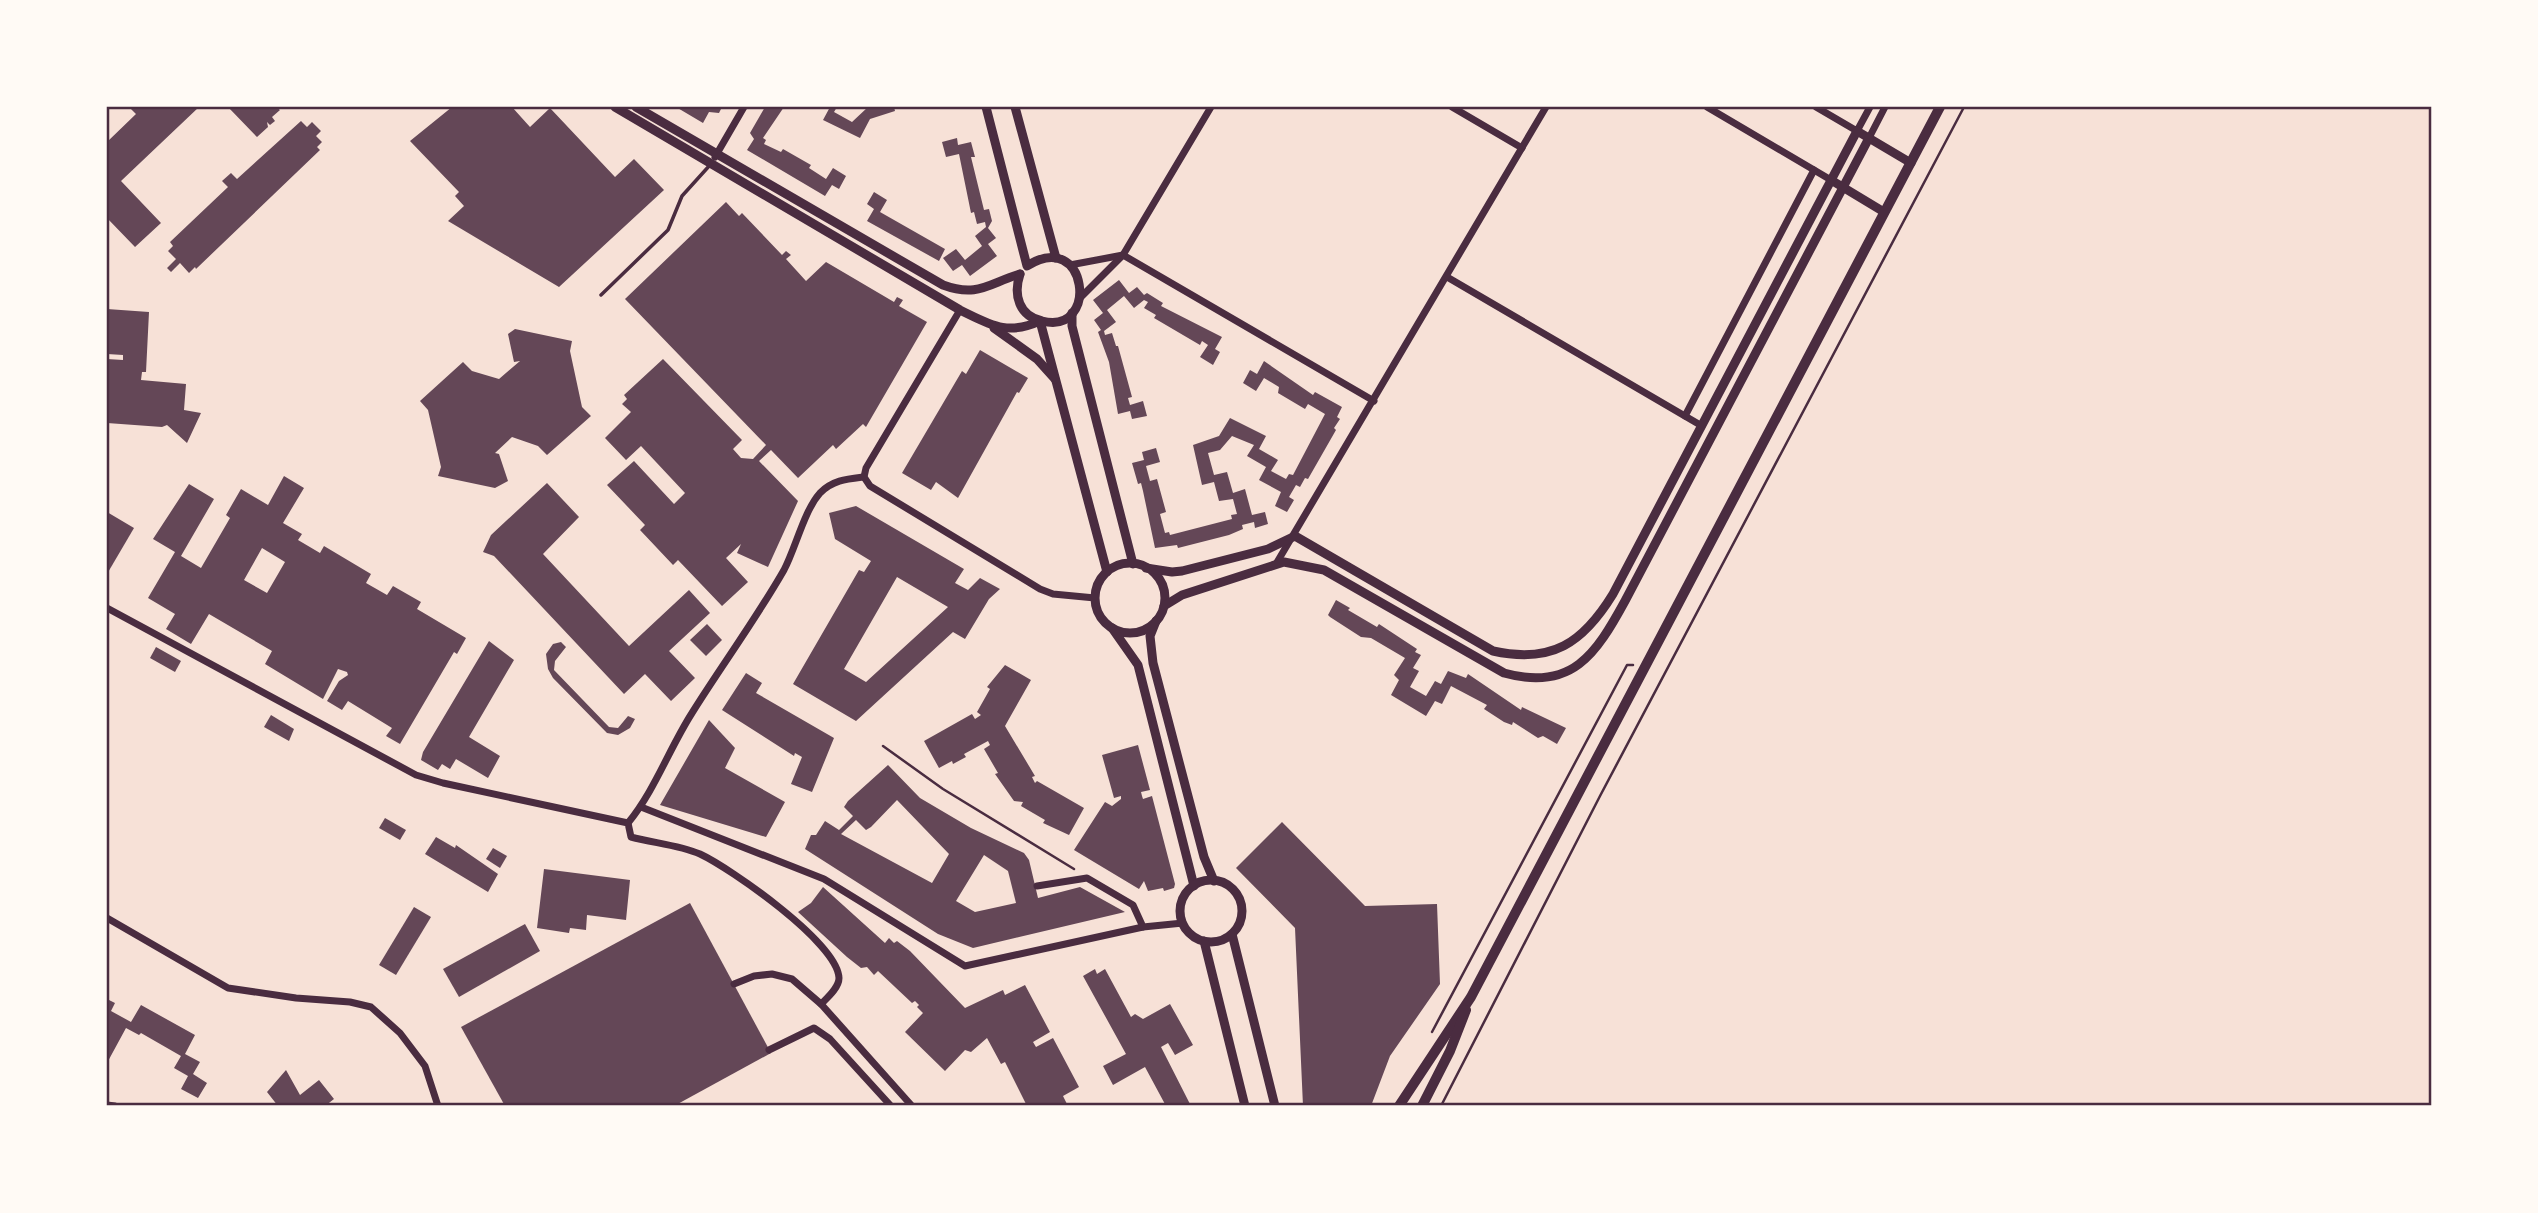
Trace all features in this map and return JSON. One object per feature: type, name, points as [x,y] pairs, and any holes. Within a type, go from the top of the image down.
[{"type":"main road","points":[[1399,1106],[1471,997],[1940,107]]},
{"type":"main road","points":[[1422,1106],[1454,1044],[1471,997]]},
{"type":"street","points":[[615,107],[960,310],[983,321],[1014,330],[1040,321]]},
{"type":"street","points":[[636,107],[943,285],[971,292],[985,289],[1020,274],[1036,260],[1056,258],[1070,265],[1079,277],[1081,297]]},
{"type":"street","points":[[711,164],[744,107]]},
{"type":"street","points":[[986,107],[1027,266]]},
{"type":"street","points":[[1014,107],[1056,258]]},
{"type":"street","points":[[1133,564],[1072,326],[1072,313],[1081,297],[1123,255],[1211,107]]},
{"type":"street","points":[[1452,107],[1522,148]]},
{"type":"street","points":[[1276,564],[1296,536],[1546,107]]},
{"type":"street","points":[[1707,107],[1885,212]]},
{"type":"street","points":[[1816,107],[1911,163]]},
{"type":"street","points":[[1296,536],[1493,651],[1515,656],[1534,655],[1553,651],[1582,635],[1613,594],[1870,107]]},
{"type":"street","points":[[1214,881],[1204,857],[1153,663],[1150,636],[1164,606],[1182,595],[1276,564],[1299,563],[1324,570],[1488,666],[1521,678],[1538,679],[1571,670],[1596,650],[1885,107]]},
{"type":"street","points":[[1685,416],[1814,170]]},
{"type":"street","points":[[1070,265],[1123,255],[1374,401]]},
{"type":"street","points":[[1020,274],[1017,296],[1028,315],[1040,321],[1055,322],[1072,313]]},
{"type":"street","points":[[1447,277],[1702,426]]},
{"type":"street","points":[[960,310],[866,468],[864,477],[870,486],[1041,589],[1053,594],[1095,598]]},
{"type":"street","points":[[983,321],[1037,359],[1058,384]]},
{"type":"street","points":[[1040,321],[1107,572]]},
{"type":"street","points":[[628,823],[641,807],[690,715],[768,598],[801,535],[812,504],[821,492],[838,480],[864,477]]},
{"type":"street","points":[[1194,886],[1138,665],[1097,610],[1097,587],[1107,572],[1121,565],[1133,564],[1172,572],[1182,571],[1268,549],[1296,536]]},
{"type":"street","points":[[1146,568],[1162,585],[1164,606]]},
{"type":"street","points":[[107,608],[394,766],[443,783],[628,823]]},
{"type":"street","points":[[1112,628],[1136,633],[1156,621]]},
{"type":"street","points":[[1582,635],[1596,650]]},
{"type":"street","points":[[1488,666],[1493,651]]},
{"type":"street","points":[[641,807],[824,879],[965,966],[1143,927],[1182,923]]},
{"type":"street","points":[[628,823],[631,838],[686,849],[711,860],[766,897],[807,930],[839,976],[838,983],[821,1004]]},
{"type":"street","points":[[1037,886],[1087,878],[1133,905],[1143,927]]},
{"type":"street","points":[[1214,881],[1229,886],[1241,906],[1240,921],[1232,934],[1219,941],[1204,941],[1193,937],[1182,923],[1181,902],[1194,886],[1214,881]]},
{"type":"street","points":[[107,918],[228,988],[296,998],[350,1002],[371,1007],[400,1033],[425,1066],[438,1106]]},
{"type":"street","points":[[1232,934],[1275,1106]]},
{"type":"street","points":[[1204,941],[1245,1106]]},
{"type":"street","points":[[734,984],[754,976],[772,974],[792,979],[821,1004],[912,1106]]},
{"type":"street","points":[[769,1050],[814,1028],[830,1039],[891,1106]]},
{"type":"street","points":[[107,1105],[116,1106]]},
{"type":"lane","points":[[601,295],[667,230],[682,196],[711,164]]},
{"type":"path","points":[[1441,1106],[1600,796],[1964,107]]},
{"type":"path","points":[[1431,1035],[1627,665],[1646,662]]},
{"type":"path","points":[[883,746],[947,792],[1012,828],[1087,878]]},
{"type":"building","points":[[129,107],[199,107],[121,181],[161,223],[135,247],[107,218],[107,142],[136,114]]},
{"type":"building","points":[[228,107],[276,107],[280,110],[272,117],[275,121],[270,125],[267,122],[268,127],[257,137]]},
{"type":"building","points":[[452,107],[512,107],[530,127],[550,108],[615,177],[634,159],[664,190],[559,287],[448,221],[464,206],[455,196],[459,192],[410,141]]},
{"type":"building","points":[[676,107],[721,109],[719,113],[709,112],[703,123]]},
{"type":"building","points":[[765,107],[784,107],[763,138],[766,140],[764,144],[781,152],[783,149],[811,165],[809,168],[826,179],[833,168],[846,176],[839,189],[832,185],[825,196],[747,150],[754,139],[750,133]]},
{"type":"building","points":[[830,107],[837,107],[834,112],[852,122],[868,107],[894,107],[895,111],[870,119],[860,138],[823,120]]},
{"type":"building","points":[[301,121],[307,127],[312,122],[321,131],[316,136],[322,142],[317,147],[320,150],[196,269],[195,267],[189,273],[180,263],[171,272],[167,268],[176,259],[168,251],[173,246],[170,242],[228,187],[222,181],[231,173],[237,179]]},
{"type":"building","points":[[957,138],[958,145],[971,142],[975,157],[971,157],[984,210],[989,209],[992,221],[988,228],[996,238],[988,244],[997,256],[970,276],[962,265],[953,271],[943,258],[956,249],[965,260],[982,246],[975,236],[986,227],[985,222],[977,224],[974,212],[971,213],[959,154],[946,157],[942,142]]},
{"type":"building","points":[[874,192],[887,200],[880,212],[945,249],[939,261],[867,221],[874,209],[867,204]]},
{"type":"building","points":[[726,202],[739,216],[742,213],[782,255],[786,251],[791,255],[786,259],[806,281],[826,262],[894,302],[897,297],[903,300],[899,306],[927,322],[866,427],[863,424],[836,449],[833,445],[798,478],[771,450],[759,461],[798,501],[768,567],[737,553],[741,544],[726,558],[748,582],[722,606],[678,560],[673,565],[640,530],[645,525],[607,485],[634,461],[674,504],[685,493],[641,446],[626,460],[605,438],[631,412],[622,404],[627,399],[624,395],[663,359],[742,440],[733,449],[741,458],[753,459],[766,445],[625,299]]},
{"type":"building","points":[[1119,280],[1129,293],[1137,287],[1144,295],[1147,293],[1163,303],[1161,306],[1222,337],[1215,349],[1220,352],[1213,365],[1200,357],[1208,345],[1202,341],[1200,345],[1154,318],[1156,315],[1144,308],[1148,302],[1144,300],[1134,308],[1124,296],[1107,310],[1116,322],[1104,331],[1105,335],[1112,333],[1118,346],[1132,397],[1128,398],[1130,405],[1143,401],[1147,416],[1132,419],[1130,411],[1118,414],[1109,362],[1098,332],[1101,330],[1094,320],[1103,313],[1093,300]]},
{"type":"building","points":[[107,309],[149,312],[146,372],[142,372],[141,380],[186,384],[184,410],[201,413],[187,443],[167,425],[162,427],[107,423],[107,359],[123,360],[123,355],[107,354]]},
{"type":"building","points":[[515,329],[572,341],[570,351],[582,407],[591,416],[547,455],[538,446],[512,437],[495,453],[499,454],[508,481],[495,488],[438,476],[441,467],[428,410],[420,401],[463,362],[472,371],[499,379],[520,361],[514,362],[508,334]]},
{"type":"building","points":[[980,350],[1028,378],[1019,393],[1017,392],[958,498],[936,482],[931,490],[902,473],[962,371],[966,374]]},
{"type":"building","points":[[1264,361],[1313,395],[1315,392],[1342,407],[1337,417],[1340,419],[1334,428],[1336,430],[1308,479],[1305,478],[1300,487],[1296,485],[1289,497],[1294,500],[1287,512],[1275,506],[1281,492],[1259,480],[1266,467],[1247,456],[1254,445],[1232,436],[1220,450],[1208,453],[1214,475],[1227,472],[1233,493],[1245,489],[1252,515],[1265,512],[1268,524],[1255,528],[1254,522],[1242,525],[1243,529],[1229,535],[1178,548],[1177,545],[1155,548],[1141,483],[1138,484],[1132,463],[1144,460],[1142,452],[1156,448],[1160,462],[1146,466],[1150,481],[1157,479],[1166,512],[1160,514],[1165,533],[1169,532],[1170,535],[1232,519],[1231,515],[1237,514],[1233,499],[1219,501],[1214,482],[1202,485],[1193,445],[1219,436],[1230,418],[1266,436],[1259,449],[1278,460],[1271,471],[1286,479],[1289,474],[1293,475],[1325,414],[1308,404],[1305,409],[1278,393],[1279,387],[1264,378],[1256,391],[1243,383],[1250,370],[1257,374]]},
{"type":"building","points":[[284,476],[304,488],[283,523],[302,534],[298,540],[320,553],[324,546],[371,574],[366,583],[387,595],[393,586],[421,602],[417,609],[466,638],[457,654],[454,652],[400,744],[386,736],[392,728],[348,701],[342,710],[327,701],[339,681],[348,675],[347,672],[338,669],[323,699],[265,664],[272,651],[209,614],[191,644],[166,629],[175,614],[148,598],[175,552],[153,539],[189,484],[214,499],[181,556],[201,568],[230,518],[226,515],[241,489],[268,505]],"holes":[[[262,548],[285,562],[267,593],[244,580]]]},
{"type":"building","points":[[547,483],[579,517],[543,554],[629,646],[689,590],[710,613],[669,651],[695,678],[671,701],[645,674],[624,694],[494,556],[483,552],[491,535]]},
{"type":"building","points":[[856,506],[964,569],[955,583],[968,590],[980,578],[1000,589],[989,599],[965,639],[953,632],[856,721],[793,684],[859,570],[864,572],[871,561],[835,539],[829,513]],"holes":[[[897,577],[948,607],[866,682],[844,669]]]},
{"type":"building","points":[[107,512],[134,528],[107,574]]},
{"type":"building","points":[[1336,600],[1350,608],[1348,610],[1377,627],[1379,624],[1417,649],[1415,652],[1421,655],[1413,668],[1419,671],[1410,687],[1426,696],[1435,681],[1441,684],[1448,671],[1466,678],[1468,674],[1521,710],[1522,707],[1566,728],[1557,744],[1543,736],[1538,738],[1513,722],[1512,725],[1504,722],[1484,709],[1487,705],[1451,686],[1442,704],[1435,701],[1426,716],[1391,695],[1399,680],[1394,675],[1405,658],[1371,638],[1361,637],[1330,617],[1328,615]]},
{"type":"building","points":[[707,624],[722,640],[706,656],[690,640]]},
{"type":"building","points":[[489,641],[514,660],[469,737],[500,756],[488,778],[456,759],[450,769],[442,764],[438,770],[421,760],[423,752]]},
{"type":"building","points":[[561,642],[566,647],[555,661],[554,670],[609,727],[618,728],[628,716],[635,719],[630,728],[618,735],[607,733],[553,678],[548,669],[546,654],[553,644]]},
{"type":"building","points":[[156,647],[181,661],[175,672],[150,658]]},
{"type":"building","points":[[1005,665],[1031,680],[1005,726],[1035,776],[1032,777],[1035,783],[1037,781],[1084,808],[1069,835],[1043,823],[1045,820],[1021,806],[1023,802],[1014,801],[995,774],[998,773],[984,749],[990,745],[988,741],[964,754],[966,757],[939,768],[924,741],[972,714],[975,719],[981,715],[977,712],[990,689],[987,687]]},
{"type":"building","points":[[746,673],[762,683],[756,693],[834,738],[812,792],[791,784],[802,757],[795,753],[794,756],[722,710]]},
{"type":"building","points":[[271,715],[294,729],[289,741],[264,727]]},
{"type":"building","points":[[709,720],[735,748],[725,768],[785,802],[766,837],[660,805]]},
{"type":"building","points":[[1138,745],[1150,790],[1141,792],[1142,796],[1143,799],[1152,796],[1175,884],[1174,888],[1164,891],[1163,888],[1148,891],[1144,881],[1139,889],[1074,850],[1105,802],[1112,806],[1121,799],[1121,796],[1114,798],[1102,755]]},
{"type":"building","points":[[888,765],[920,798],[971,828],[1024,853],[1029,860],[1038,898],[1080,887],[1125,912],[973,948],[938,934],[805,849],[811,835],[816,835],[825,821],[839,830],[853,816],[844,807]],"holes":[[[897,800],[949,854],[932,883],[841,834],[856,820],[866,830],[871,827]],[[984,855],[1008,871],[1016,903],[975,912],[956,901]]]},
{"type":"building","points":[[385,818],[406,830],[400,840],[379,828]]},
{"type":"building","points":[[1282,822],[1365,906],[1437,904],[1440,984],[1390,1056],[1371,1106],[1303,1106],[1295,928],[1236,868]]},
{"type":"building","points":[[436,837],[455,848],[456,845],[498,874],[488,892],[425,854]]},
{"type":"building","points":[[493,848],[507,856],[500,868],[486,859]]},
{"type":"building","points":[[544,869],[630,880],[626,920],[587,915],[586,930],[570,928],[569,933],[537,928]]},
{"type":"building","points":[[823,887],[885,943],[889,938],[910,951],[965,1008],[1003,990],[1005,995],[1025,985],[1050,1032],[1033,1042],[1036,1047],[1053,1038],[1079,1087],[1063,1096],[1068,1106],[1027,1106],[1005,1062],[1001,1064],[987,1038],[971,1052],[965,1050],[945,1071],[905,1032],[923,1013],[917,1007],[919,1005],[915,1001],[912,1003],[878,971],[874,975],[867,967],[861,968],[798,912],[811,903]]},
{"type":"building","points":[[690,903],[771,1053],[674,1106],[505,1106],[461,1027]]},
{"type":"building","points":[[414,907],[431,917],[396,975],[379,965]]},
{"type":"building","points":[[525,924],[540,951],[459,997],[443,969]]},
{"type":"building","points":[[1095,969],[1097,974],[1105,969],[1131,1017],[1135,1014],[1143,1019],[1170,1004],[1193,1045],[1175,1055],[1168,1043],[1161,1047],[1191,1106],[1166,1106],[1145,1067],[1113,1085],[1103,1066],[1126,1054],[1083,976]]},
{"type":"building","points":[[109,1000],[115,1003],[111,1011],[131,1022],[141,1005],[195,1035],[185,1054],[200,1062],[193,1074],[207,1083],[198,1098],[181,1089],[188,1076],[174,1068],[181,1056],[141,1033],[139,1035],[126,1028],[107,1063]]},
{"type":"building","points":[[286,1070],[300,1095],[319,1080],[334,1099],[325,1106],[278,1106],[267,1092]]}]
